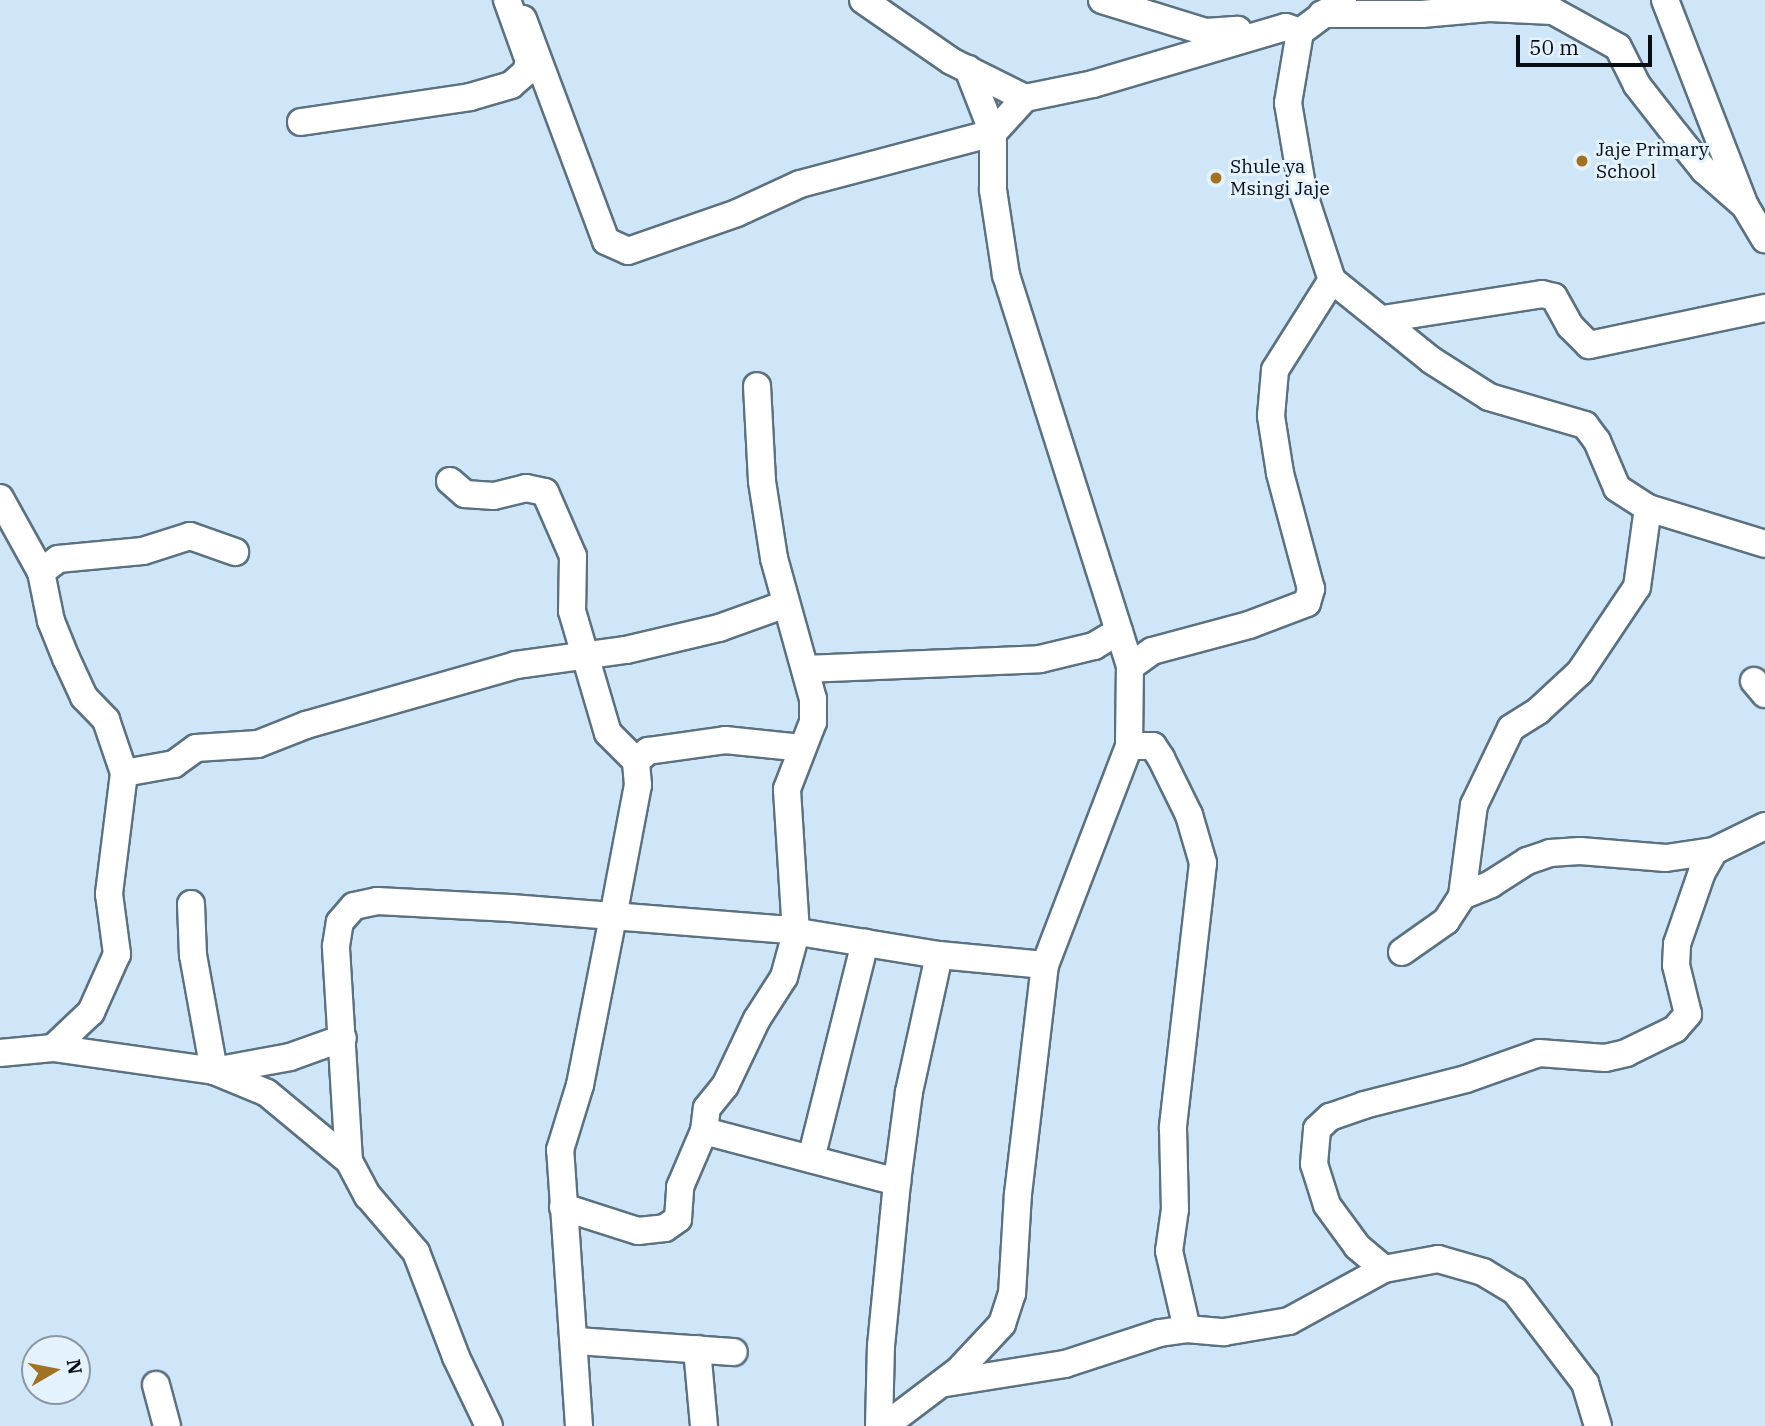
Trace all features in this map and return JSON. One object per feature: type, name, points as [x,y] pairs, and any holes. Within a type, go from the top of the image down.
[{"type":"street","points":[[863,0],[968,69],[1025,98]]},
{"type":"street","points":[[1102,0],[1206,32],[1293,30]]},
{"type":"street","points":[[1665,0],[1745,206],[1765,239]]},
{"type":"street","points":[[515,10],[606,241],[628,251],[737,213],[800,184],[993,133],[1025,98],[1093,84],[1293,30],[1333,7],[1422,14],[1489,8],[1553,11],[1618,47],[1637,85],[1676,135],[1704,170],[1745,206]]},
{"type":"street","points":[[301,122],[470,97],[511,85],[526,72],[530,61],[515,10]]},
{"type":"street","points":[[1293,30],[1289,103],[1303,192],[1332,280],[1431,360],[1489,397],[1585,425],[1597,441],[1617,488],[1647,508],[1765,544]]},
{"type":"street","points":[[886,1426],[946,1383],[1002,1324],[1012,1294],[1018,1194],[1045,965],[1129,746],[1130,667],[1006,275],[993,190],[993,133],[968,69]]},
{"type":"street","points":[[1130,667],[1152,651],[1182,640],[1250,625],[1307,603],[1311,589],[1280,474],[1271,416],[1275,370],[1332,280]]},
{"type":"street","points":[[1383,319],[1542,294],[1554,296],[1570,326],[1589,345],[1765,308]]},
{"type":"street","points":[[563,1207],[638,1231],[665,1228],[677,1219],[687,1164],[704,1131],[712,1096],[724,1086],[757,1019],[784,977],[796,933],[787,789],[813,722],[805,670],[786,604],[762,481],[757,386]]},
{"type":"street","points":[[450,481],[465,494],[494,496],[526,488],[545,492],[573,556],[572,611],[608,733],[636,761],[638,785],[613,917],[580,1085],[560,1150],[576,1341],[579,1426]]},
{"type":"street","points":[[0,498],[41,572],[51,621],[66,658],[84,697],[106,720],[124,774],[109,894],[117,954],[91,1012],[53,1048]]},
{"type":"street","points":[[1402,952],[1446,921],[1462,896],[1474,805],[1484,776],[1511,728],[1538,711],[1580,672],[1637,587],[1647,508]]},
{"type":"street","points":[[41,572],[58,558],[144,551],[190,536],[235,552]]},
{"type":"street","points":[[124,774],[174,764],[196,748],[258,744],[306,725],[516,665],[584,658],[719,628],[786,604]]},
{"type":"street","points":[[805,670],[1040,659],[1094,646],[1119,631]]},
{"type":"street","points":[[636,761],[648,751],[725,740],[802,748]]},
{"type":"street","points":[[1129,746],[1153,746],[1161,758],[1189,815],[1203,863],[1174,1128],[1175,1209],[1169,1251],[1187,1329]]},
{"type":"street","points":[[1462,896],[1491,884],[1527,860],[1550,853],[1580,850],[1666,858],[1714,851],[1765,826]]},
{"type":"street","points":[[1384,1269],[1357,1246],[1327,1205],[1314,1164],[1317,1129],[1330,1117],[1364,1105],[1466,1079],[1539,1053],[1605,1058],[1626,1053],[1675,1029],[1688,1014],[1676,965],[1676,944],[1682,919],[1714,851]]},
{"type":"street","points":[[349,1161],[336,946],[340,922],[354,906],[377,901],[613,917],[796,933],[939,955],[1045,965]]},
{"type":"street","points":[[191,904],[193,955],[214,1071]]},
{"type":"street","points":[[811,1159],[865,943]]},
{"type":"street","points":[[879,1426],[881,1346],[897,1182],[909,1092],[939,955]]},
{"type":"street","points":[[214,1071],[290,1056],[343,1038]]},
{"type":"street","points":[[0,1053],[53,1048],[214,1071],[267,1093],[349,1161],[368,1196],[416,1252],[456,1357],[489,1426]]},
{"type":"street","points":[[704,1131],[897,1182]]},
{"type":"street","points":[[946,1383],[1065,1364],[1160,1333],[1187,1329],[1224,1332],[1289,1321],[1384,1269],[1438,1259],[1482,1272],[1515,1291],[1585,1383],[1598,1426]]},
{"type":"street","points":[[576,1341],[734,1352]]},
{"type":"street","points":[[697,1349],[704,1426]]},
{"type":"street","points":[[156,1385],[167,1426]]},
{"type":"place","name":"Jaje Primary School","points":[[1582,161]]},
{"type":"place","name":"Shule ya Msingi Jaje","points":[[1216,178]]}]
